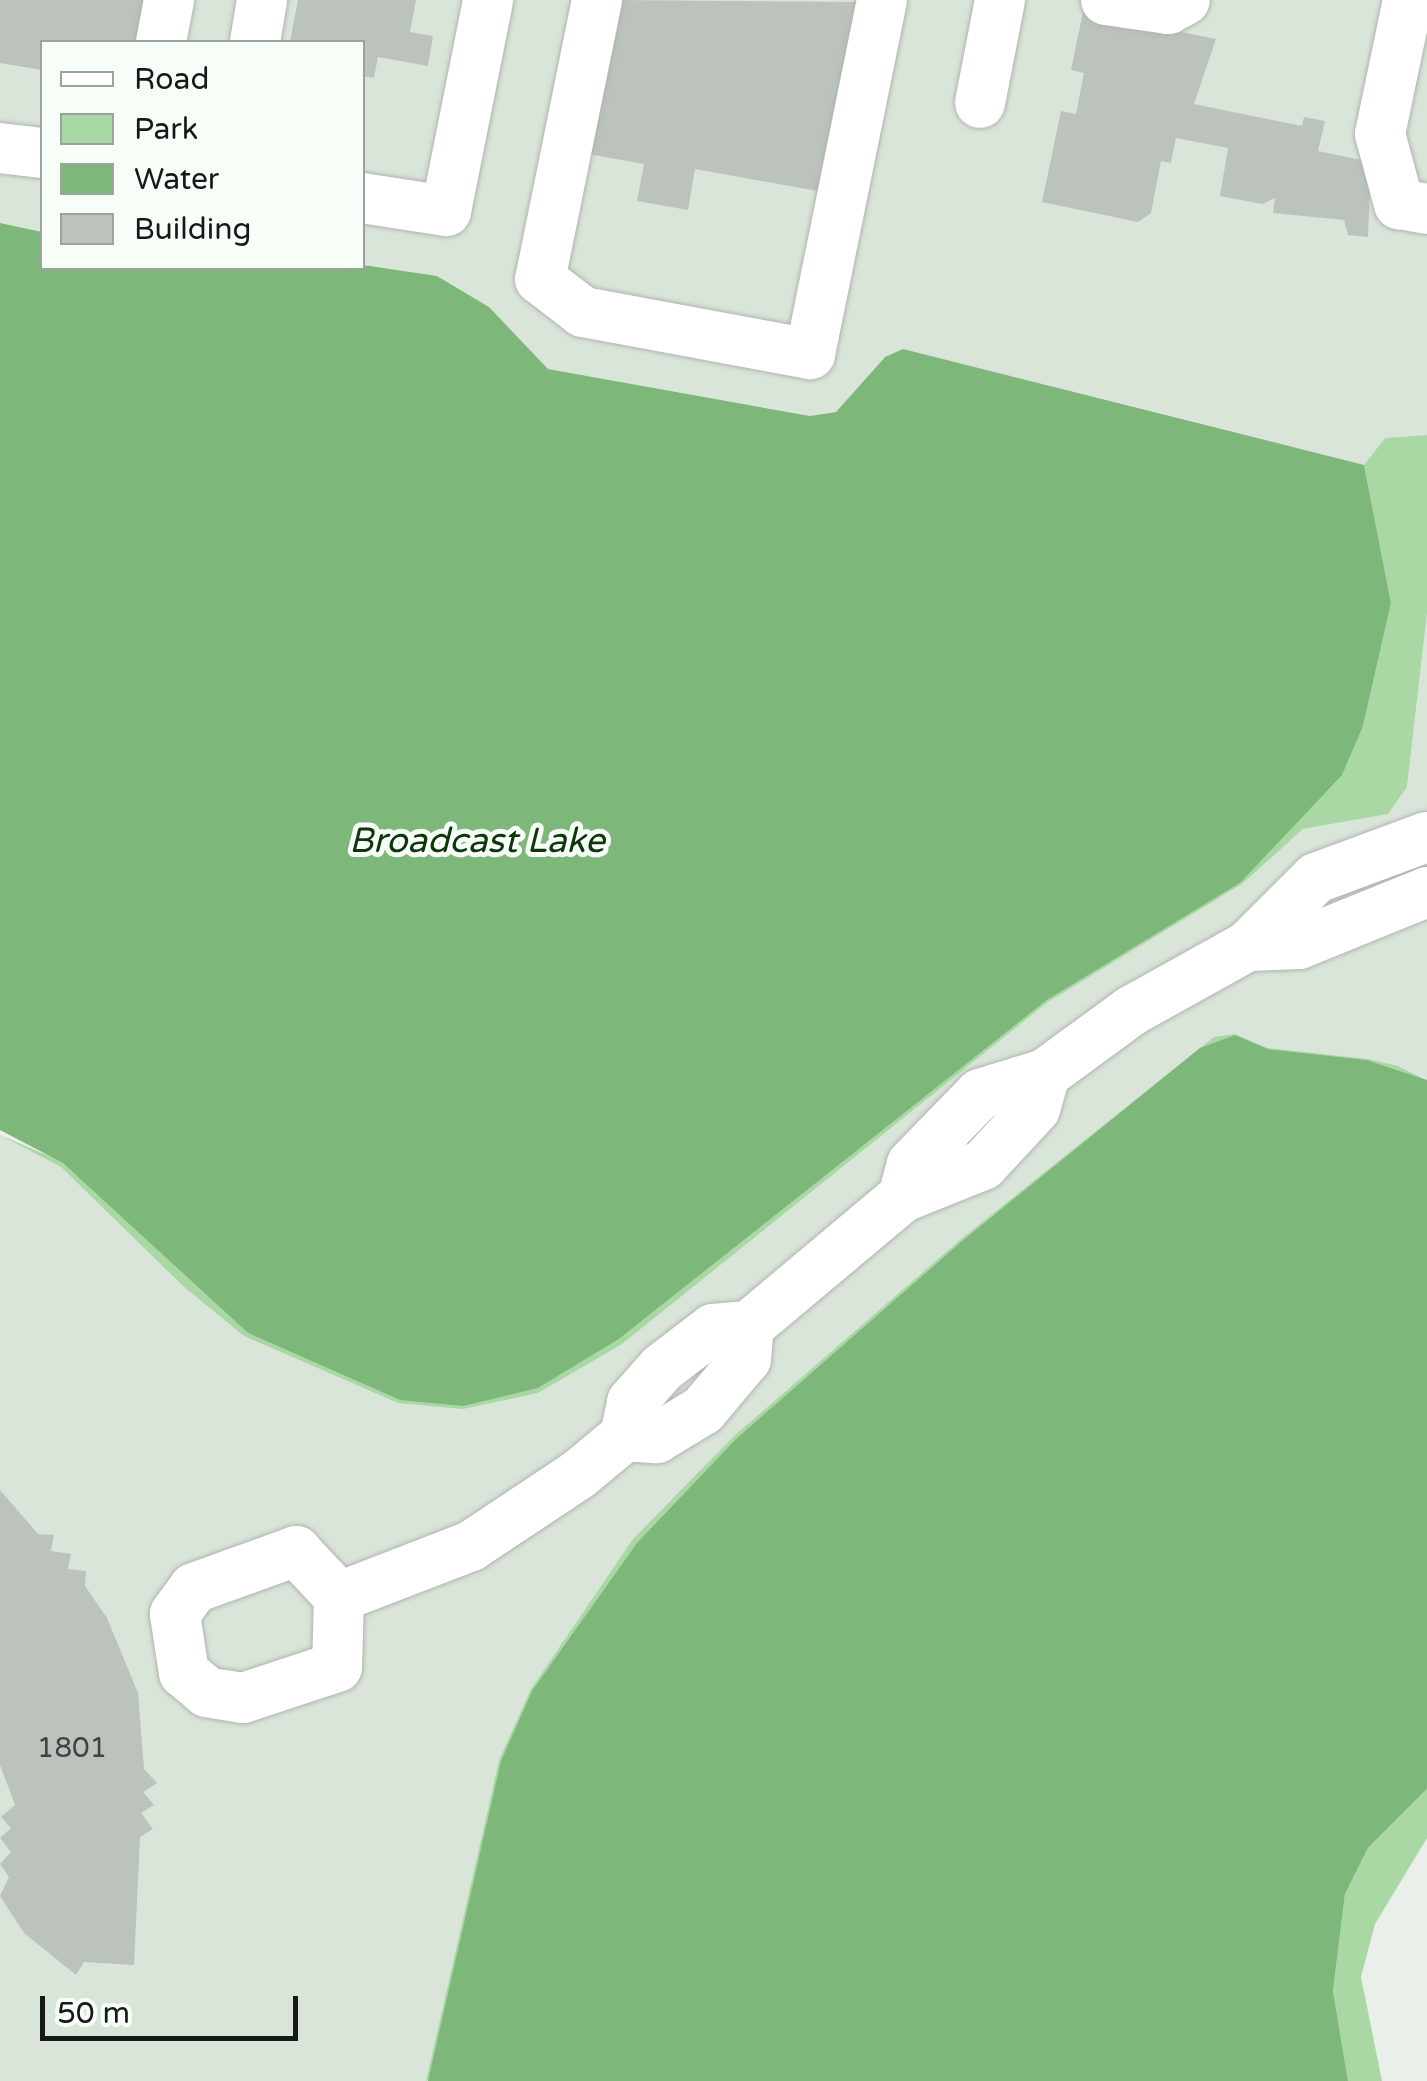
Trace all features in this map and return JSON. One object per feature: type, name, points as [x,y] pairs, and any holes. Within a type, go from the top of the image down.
[{"type":"lane","points":[[161,40],[169,0]]},
{"type":"lane","points":[[255,40],[262,0]]},
{"type":"lane","points":[[365,198],[446,212],[488,0]]},
{"type":"lane","points":[[596,0],[540,279],[584,312],[810,354],[882,0]]},
{"type":"lane","points":[[980,103],[1000,0]]},
{"type":"lane","points":[[1106,0],[1168,9],[1186,0]]},
{"type":"lane","points":[[1408,0],[1380,134],[1398,204],[1427,209]]},
{"type":"lane","points":[[0,148],[40,153]]},
{"type":"lane","points":[[339,1598],[471,1546],[625,1436],[656,1438],[703,1410],[746,1358],[749,1326],[902,1198],[944,1187],[998,1152],[1035,1109],[1045,1074],[1131,1011],[1248,946],[1316,878],[1427,837]]},
{"type":"lane","points":[[1248,946],[1299,944],[1427,892]]},
{"type":"shaded area","points":[[0,0],[1427,0],[1427,435],[1385,438],[1364,465],[884,357],[836,412],[811,416],[548,369],[489,307],[437,276],[365,265],[365,40],[40,40],[40,232],[0,223]]},
{"type":"shaded area","points":[[1427,613],[1427,1079],[1398,1066],[1268,1048],[1235,1034],[499,1760],[426,2081],[0,2081],[0,1135],[61,1167],[184,1287],[622,1344],[1048,1002],[1242,884],[1303,829],[1388,814],[1407,787]]},
{"type":"green space","points":[[1427,435],[1427,613],[1407,787],[1388,814],[1303,829],[1242,884],[1048,1002],[622,1344],[538,1393],[463,1409],[398,1403],[244,1336],[184,1287],[61,1167],[0,1135],[63,1162],[248,1333],[400,1400],[538,1388],[619,1339],[1047,1000],[1240,883],[1363,726],[1391,603],[1364,465],[1385,438]]},
{"type":"green space","points":[[1235,1034],[1268,1048],[1368,1059],[1398,1066],[1427,1080],[1367,1060],[1268,1049],[1235,1035],[1201,1048],[962,1241],[737,1438],[637,1544],[501,1761],[488,1847],[426,2081],[499,1760],[531,1689],[633,1539],[734,1436],[961,1239],[1214,1037]]},
{"type":"green space","points":[[1427,1789],[1427,1838],[1375,1924],[1361,1977],[1382,2081],[1348,2081],[1333,1991],[1345,1894],[1368,1848]]},
{"type":"water","name":"Broadcast Lake","points":[[0,223],[40,232],[40,270],[365,270],[365,265],[437,276],[489,307],[548,369],[810,416],[836,412],[885,357],[903,349],[1364,465],[1391,603],[1363,726],[1342,775],[1240,883],[1047,1000],[619,1339],[538,1388],[463,1406],[400,1400],[248,1333],[63,1163],[0,1130]]},
{"type":"water","points":[[1235,1035],[1268,1049],[1367,1060],[1427,1080],[1427,1789],[1368,1848],[1345,1894],[1333,1991],[1348,2081],[428,2081],[501,1761],[532,1691],[637,1543],[737,1438],[962,1241],[1200,1048]]},
{"type":"building","points":[[0,0],[144,0],[136,40],[40,40],[40,70],[0,63]]},
{"type":"building","points":[[298,0],[416,0],[410,32],[433,36],[428,66],[378,57],[374,78],[365,76],[365,40],[290,40]]},
{"type":"building","points":[[615,0],[858,2],[823,192],[695,169],[688,210],[637,201],[644,164],[588,154]]},
{"type":"building","points":[[1083,12],[1216,39],[1194,104],[1302,126],[1304,117],[1325,121],[1318,151],[1371,162],[1368,237],[1348,235],[1344,220],[1273,213],[1275,198],[1262,204],[1220,196],[1228,148],[1176,138],[1171,163],[1161,161],[1151,213],[1138,222],[1042,202],[1061,111],[1076,114],[1084,73],[1071,70]]},
{"type":"building","points":[[0,1490],[38,1534],[54,1535],[51,1551],[71,1554],[68,1569],[86,1571],[85,1586],[107,1618],[138,1693],[144,1769],[157,1783],[143,1792],[154,1805],[141,1813],[153,1829],[140,1837],[134,1965],[84,1962],[76,1975],[24,1933],[0,1896],[9,1877],[0,1864],[11,1852],[0,1838],[11,1828],[1,1817],[15,1805],[0,1765]]}]
